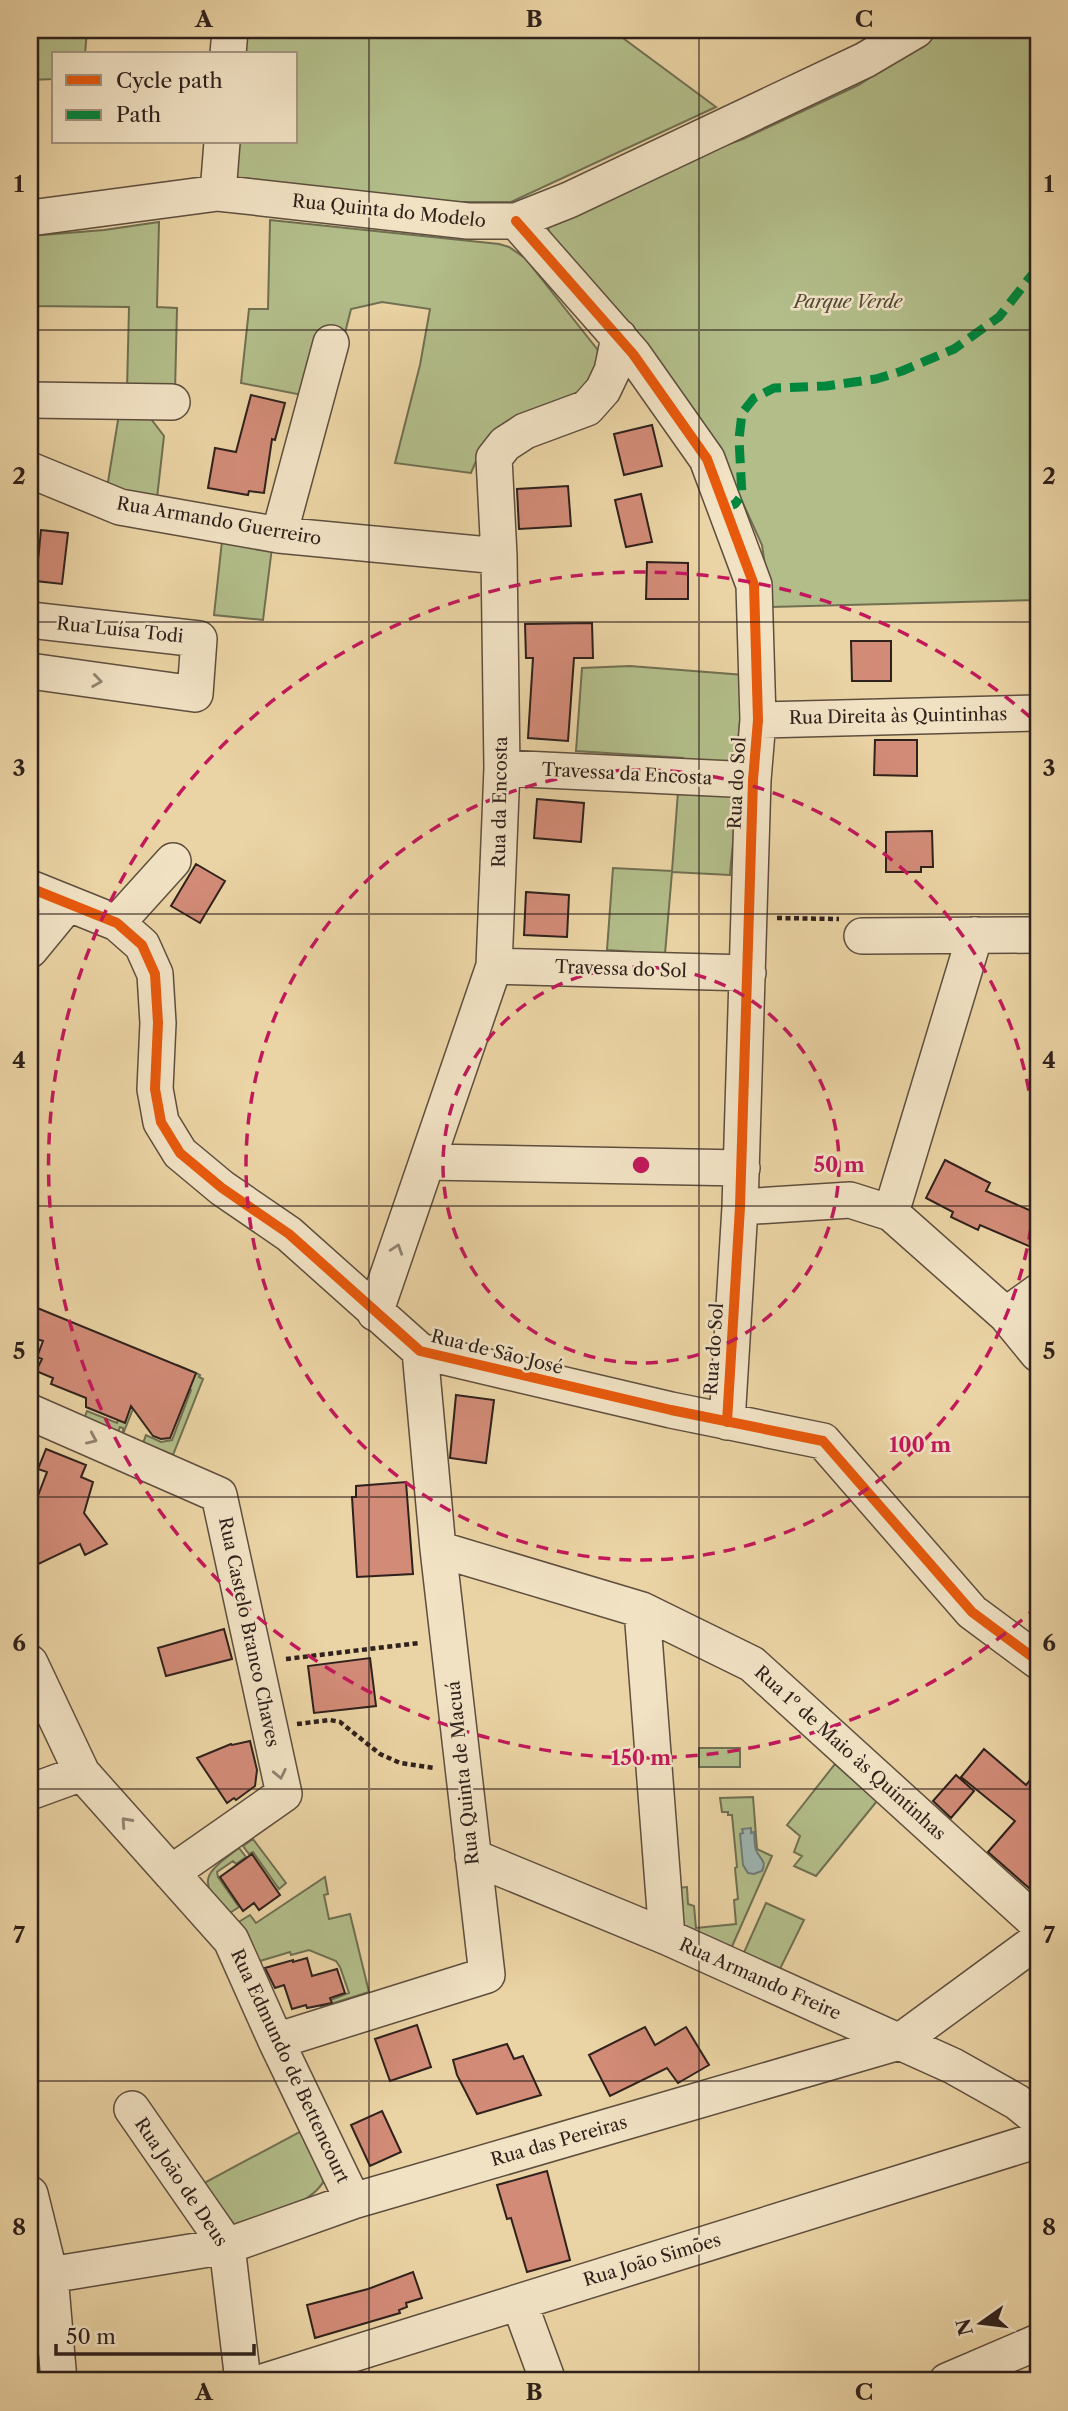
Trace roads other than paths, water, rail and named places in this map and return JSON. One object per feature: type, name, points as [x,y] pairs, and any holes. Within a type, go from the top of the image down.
[{"type":"street","points":[[228,52],[230,30]]},
{"type":"street","name":"Rua Quinta do Modelo","points":[[30,218],[219,193],[468,221],[516,221],[581,194],[853,66],[916,30]]},
{"type":"street","points":[[219,193],[222,144]]},
{"type":"street","name":"Rua do Sol","points":[[516,221],[619,337],[707,459],[754,586],[758,720],[753,780],[742,1168],[727,1422]]},
{"type":"street","name":"Rua da Encosta","points":[[375,1313],[494,966],[502,768],[499,556],[494,458],[505,444],[525,431],[587,408],[603,390],[612,371],[619,337]]},
{"type":"street","points":[[279,535],[331,344]]},
{"type":"street","points":[[30,400],[172,402]]},
{"type":"street","name":"Rua Armando Guerreiro","points":[[30,470],[120,507],[279,535],[499,556]]},
{"type":"street","name":"Rua Luísa Todi","points":[[30,620],[199,639],[195,694],[30,671]]},
{"type":"street","name":"Rua Direita às Quintinhas","points":[[758,720],[1038,713]]},
{"type":"street","name":"Travessa da Encosta","points":[[502,768],[753,780]]},
{"type":"street","points":[[117,923],[173,861]]},
{"type":"street","name":"Rua de São José","points":[[30,888],[66,905],[117,923],[142,945],[155,974],[158,1023],[155,1089],[161,1122],[180,1153],[222,1188],[289,1234],[419,1351],[564,1386],[823,1441],[972,1612],[1038,1661]]},
{"type":"street","points":[[30,950],[66,905]]},
{"type":"street","points":[[891,1213],[975,935]]},
{"type":"street","points":[[862,936],[1038,935]]},
{"type":"street","name":"Travessa do Sol","points":[[494,966],[748,973]]},
{"type":"street","points":[[426,1162],[742,1168]]},
{"type":"street","points":[[740,1207],[850,1200],[891,1213],[1006,1315],[1038,1354]]},
{"type":"street","points":[[1006,1315],[1038,1293]]},
{"type":"street","name":"Rua Quinta de Macuá","points":[[276,2041],[487,1975],[438,1549],[419,1351]]},
{"type":"street","name":"Rua Castelo Branco Chaves","points":[[30,1412],[219,1495],[284,1794],[171,1873]]},
{"type":"street","name":"Rua 1º de Maio às Quintinhas","points":[[438,1549],[642,1610],[752,1664],[1038,1924]]},
{"type":"street","points":[[642,1610],[667,1937]]},
{"type":"street","name":"Rua Edmundo de Bettencourt","points":[[30,1663],[82,1773],[231,1940],[353,2201]]},
{"type":"street","points":[[30,1792],[82,1773]]},
{"type":"street","name":"Rua Armando Freire","points":[[473,1857],[667,1937],[953,2066],[1017,2102],[1038,2119]]},
{"type":"street","name":"Rua das Pereiras","points":[[50,2275],[227,2246],[353,2201],[899,2042],[1038,1940]]},
{"type":"street","name":"Rua João de Deus","points":[[132,2109],[227,2246],[243,2381]]},
{"type":"street","name":"Rua João Simões","points":[[266,2381],[1038,2140]]},
{"type":"street","points":[[30,2194],[50,2275],[59,2381]]},
{"type":"street","points":[[519,2302],[548,2381]]},
{"type":"street","points":[[947,2381],[1038,2342]]},
{"type":"water","points":[[751,1828],[751,1833],[754,1832],[755,1848],[764,1864],[762,1871],[754,1874],[748,1873],[743,1865],[740,1834],[743,1833],[742,1829]]},
{"type":"park label","name":"Parque Verde","points":[[848,302]]}]
